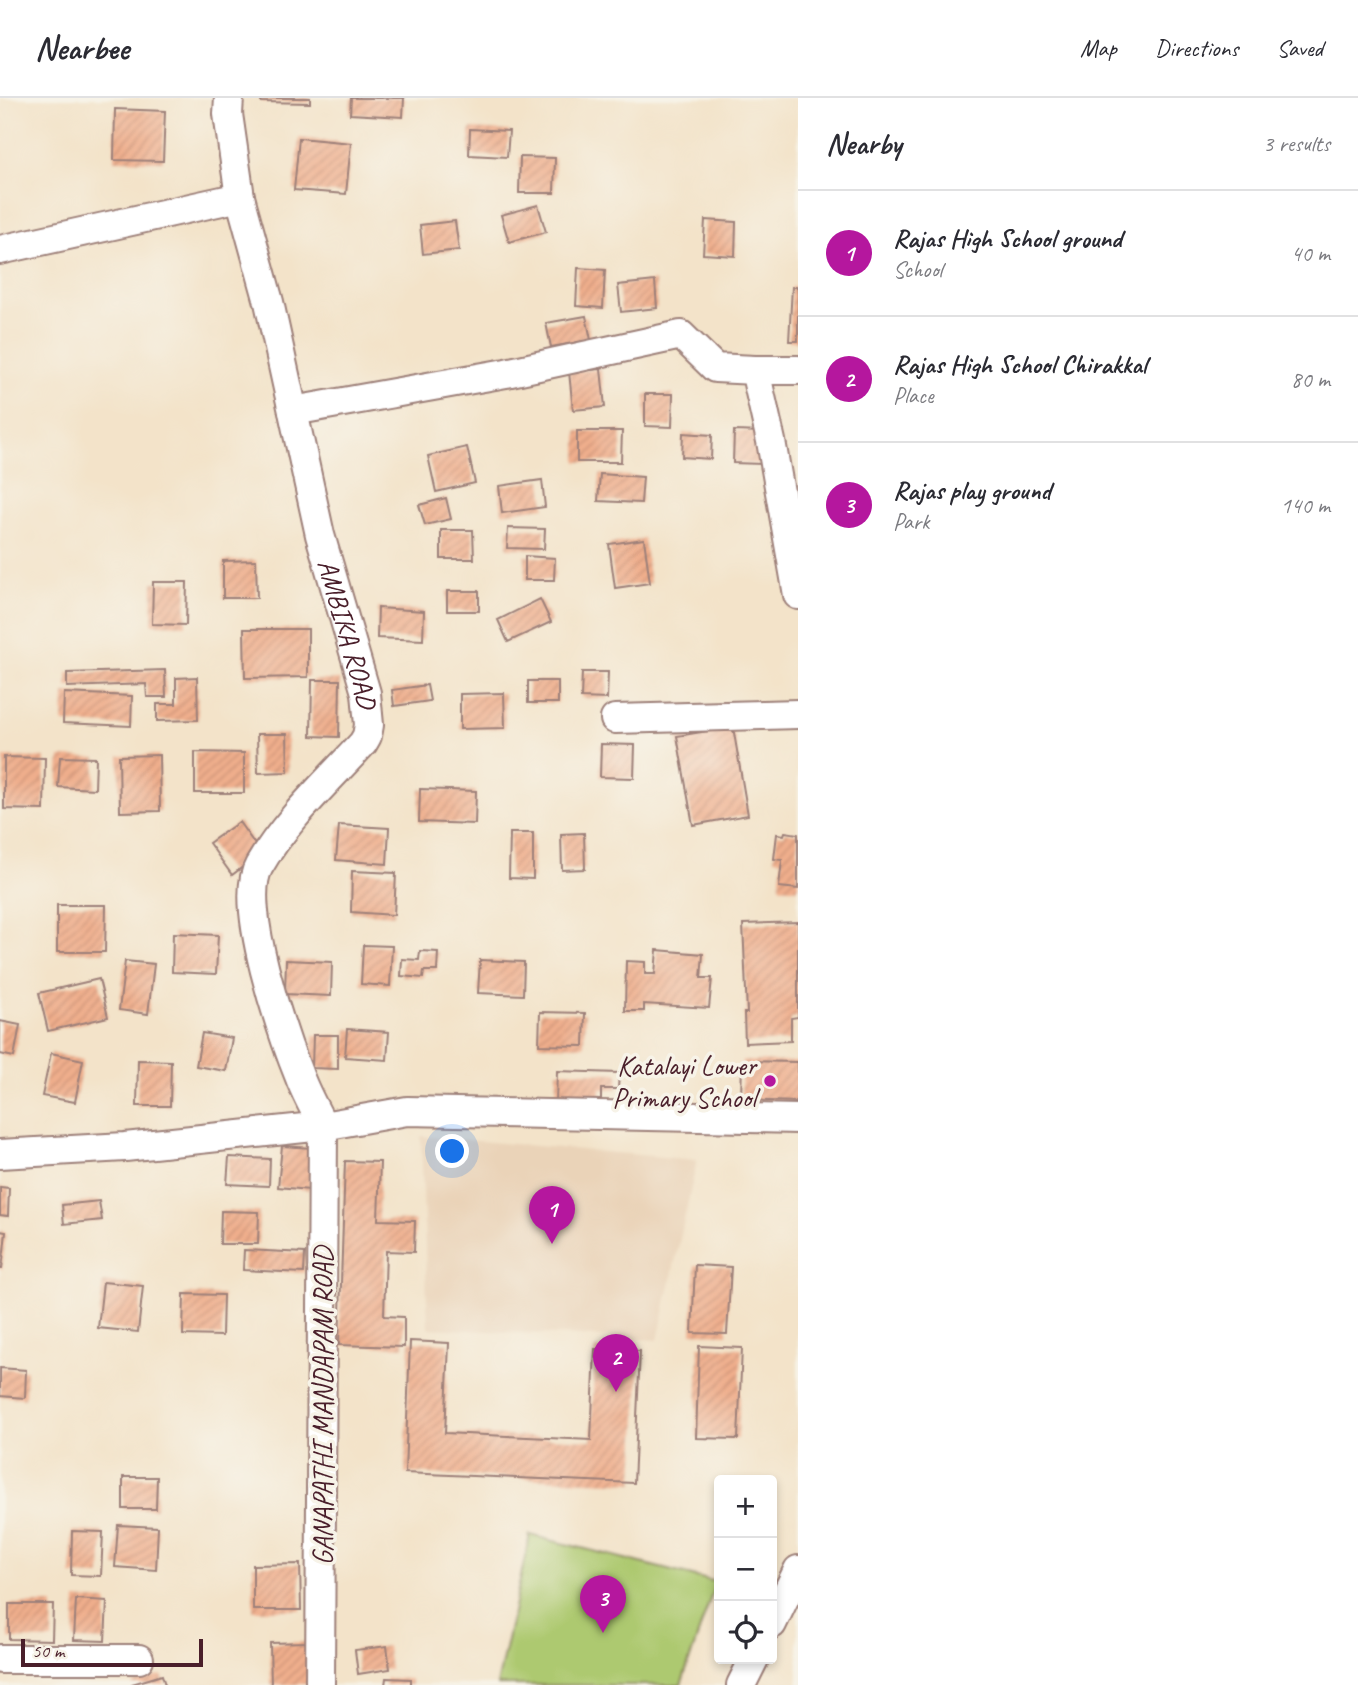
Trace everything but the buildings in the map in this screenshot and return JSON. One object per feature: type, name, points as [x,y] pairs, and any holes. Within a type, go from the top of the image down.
[{"type":"street","name":"AMBIKA ROAD","points":[[229,98],[228,114],[240,197],[269,302],[320,535],[366,694],[369,725],[363,743],[281,834],[258,867],[252,891],[252,904],[279,1021],[300,1081],[323,1126]]},
{"type":"street","points":[[0,250],[240,197]]},
{"type":"street","points":[[293,411],[506,373],[681,335],[715,368],[798,370]]},
{"type":"street","points":[[755,370],[771,441],[798,595]]},
{"type":"street","points":[[615,719],[798,714]]},
{"type":"street","points":[[0,1154],[125,1147],[323,1126],[407,1111],[798,1119]]},
{"type":"street","name":"GANAPATHI MANDAPAM ROAD","points":[[320,1685],[323,1126]]},
{"type":"street","points":[[783,1615],[798,1570]]},
{"type":"street","points":[[0,1659],[139,1659]]},
{"type":"street","points":[[741,1685],[752,1664]]},
{"type":"shaded area","points":[[421,1136],[697,1160],[658,1340],[428,1328]]},
{"type":"green space","points":[[530,1535],[714,1581],[681,1685],[497,1685]]},
{"type":"place","name":"Katalayi Lower Primary School","points":[[770,1081]]},
{"type":"place","name":"Rajas High School ground","points":[[552,1244]]},
{"type":"place","name":"Rajas High School Chirakkal","points":[[616,1392]]},
{"type":"place","name":"Rajas play ground","points":[[603,1633]]}]
